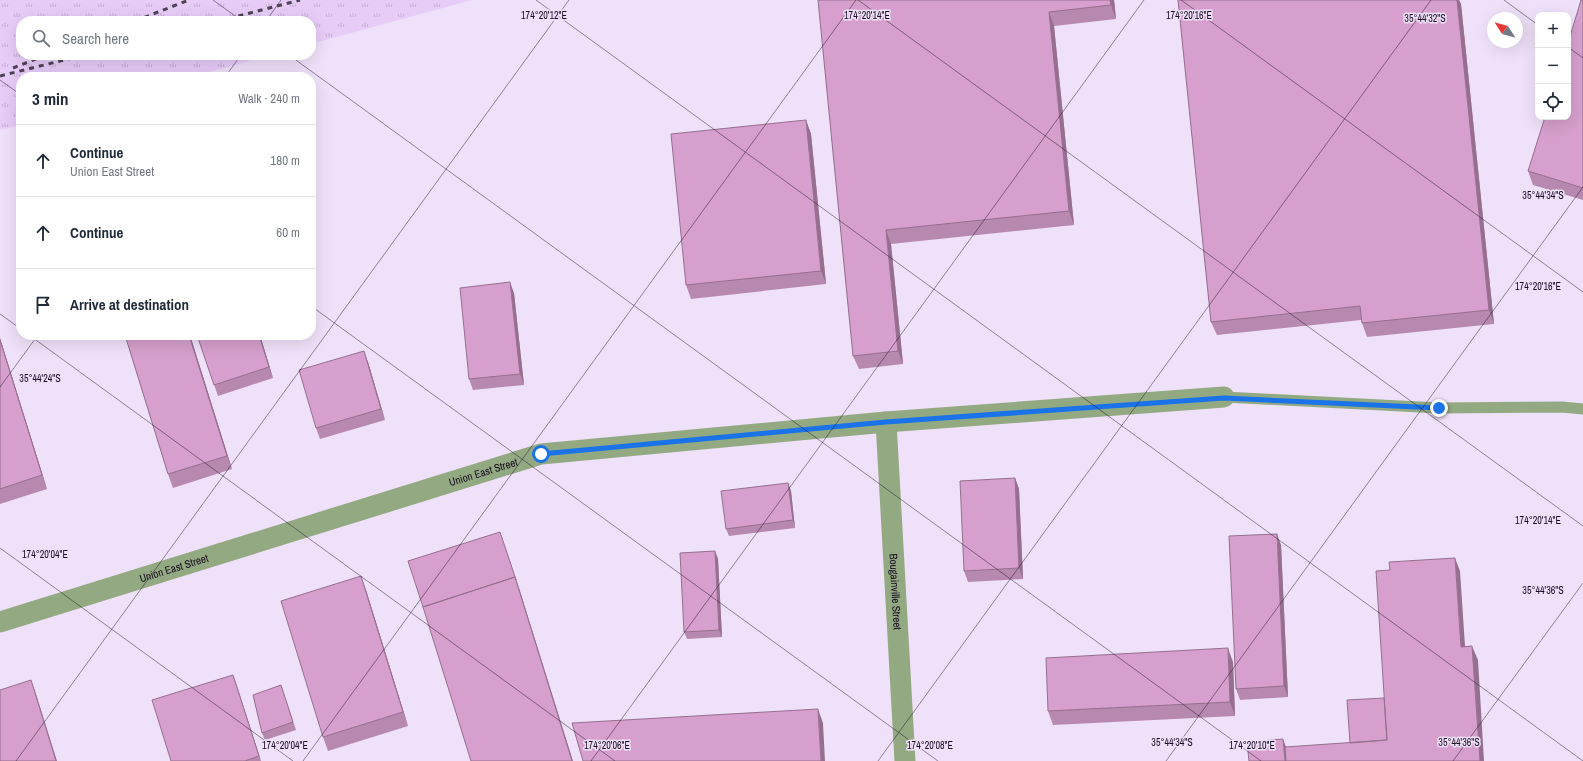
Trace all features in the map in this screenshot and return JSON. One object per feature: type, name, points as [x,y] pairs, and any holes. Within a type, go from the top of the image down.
[{"type":"street","name":"Union East Street","points":[[0,622],[541,454],[886,422],[1224,398]]},
{"type":"street","name":"Bougainville Street","points":[[886,422],[905,761]]},
{"type":"lane","points":[[1224,398],[1439,408],[1562,407],[1583,409]]},
{"type":"green space","points":[[0,0],[472,0],[316,43],[316,16],[16,16],[16,60],[253,60],[210,72],[16,72],[16,126],[0,130]]},
{"type":"building","points":[[818,0],[1110,0],[1111,5],[1049,12],[1069,211],[886,230],[898,351],[853,356]]},
{"type":"building","points":[[1178,0],[1457,0],[1489,310],[1362,323],[1360,306],[1211,322]]},
{"type":"building","points":[[1581,0],[1583,0],[1583,188],[1528,171],[1544,120],[1571,120],[1571,33]]},
{"type":"building","points":[[806,120],[821,271],[686,285],[671,134]]},
{"type":"building","points":[[510,282],[520,374],[469,379],[460,288]]},
{"type":"building","points":[[0,340],[42,475],[0,489]]},
{"type":"building","points":[[127,340],[191,340],[227,456],[168,474]]},
{"type":"building","points":[[199,340],[261,340],[269,367],[214,385]]},
{"type":"building","points":[[364,351],[381,409],[316,428],[299,370]]},
{"type":"building","points":[[1015,478],[1019,568],[964,571],[960,481]]},
{"type":"building","points":[[788,483],[793,520],[726,529],[721,491]]},
{"type":"building","points":[[500,532],[515,577],[423,607],[408,561]]},
{"type":"building","points":[[1277,534],[1284,686],[1236,689],[1229,536]]},
{"type":"building","points":[[715,551],[719,630],[684,632],[680,553]]},
{"type":"building","points":[[1455,558],[1461,647],[1472,646],[1480,761],[1286,761],[1285,747],[1387,740],[1376,571],[1390,570],[1389,562]]},
{"type":"building","points":[[361,576],[403,712],[323,737],[281,601]]},
{"type":"building","points":[[515,577],[572,761],[471,761],[423,607]]},
{"type":"building","points":[[1228,648],[1230,702],[1048,711],[1046,658]]},
{"type":"building","points":[[233,675],[259,756],[245,761],[171,761],[152,700]]},
{"type":"building","points":[[31,680],[56,761],[0,761],[0,690]]},
{"type":"building","points":[[281,685],[293,722],[262,733],[253,695]]},
{"type":"building","points":[[1384,698],[1387,740],[1350,743],[1347,700]]},
{"type":"building","points":[[818,709],[821,761],[583,761],[572,723]]},
{"type":"building","points":[[1283,739],[1285,761],[1249,761],[1247,742]]},
{"type":"railway","points":[[148,16],[189,0]]},
{"type":"railway","points":[[238,16],[300,0]]},
{"type":"railway","points":[[13,68],[33,60]]},
{"type":"railway","points":[[16,72],[64,60]]},
{"type":"railway","points":[[0,76],[16,72]]},
{"type":"route","points":[[541,454],[886,422],[1224,398],[1439,408]]}]
